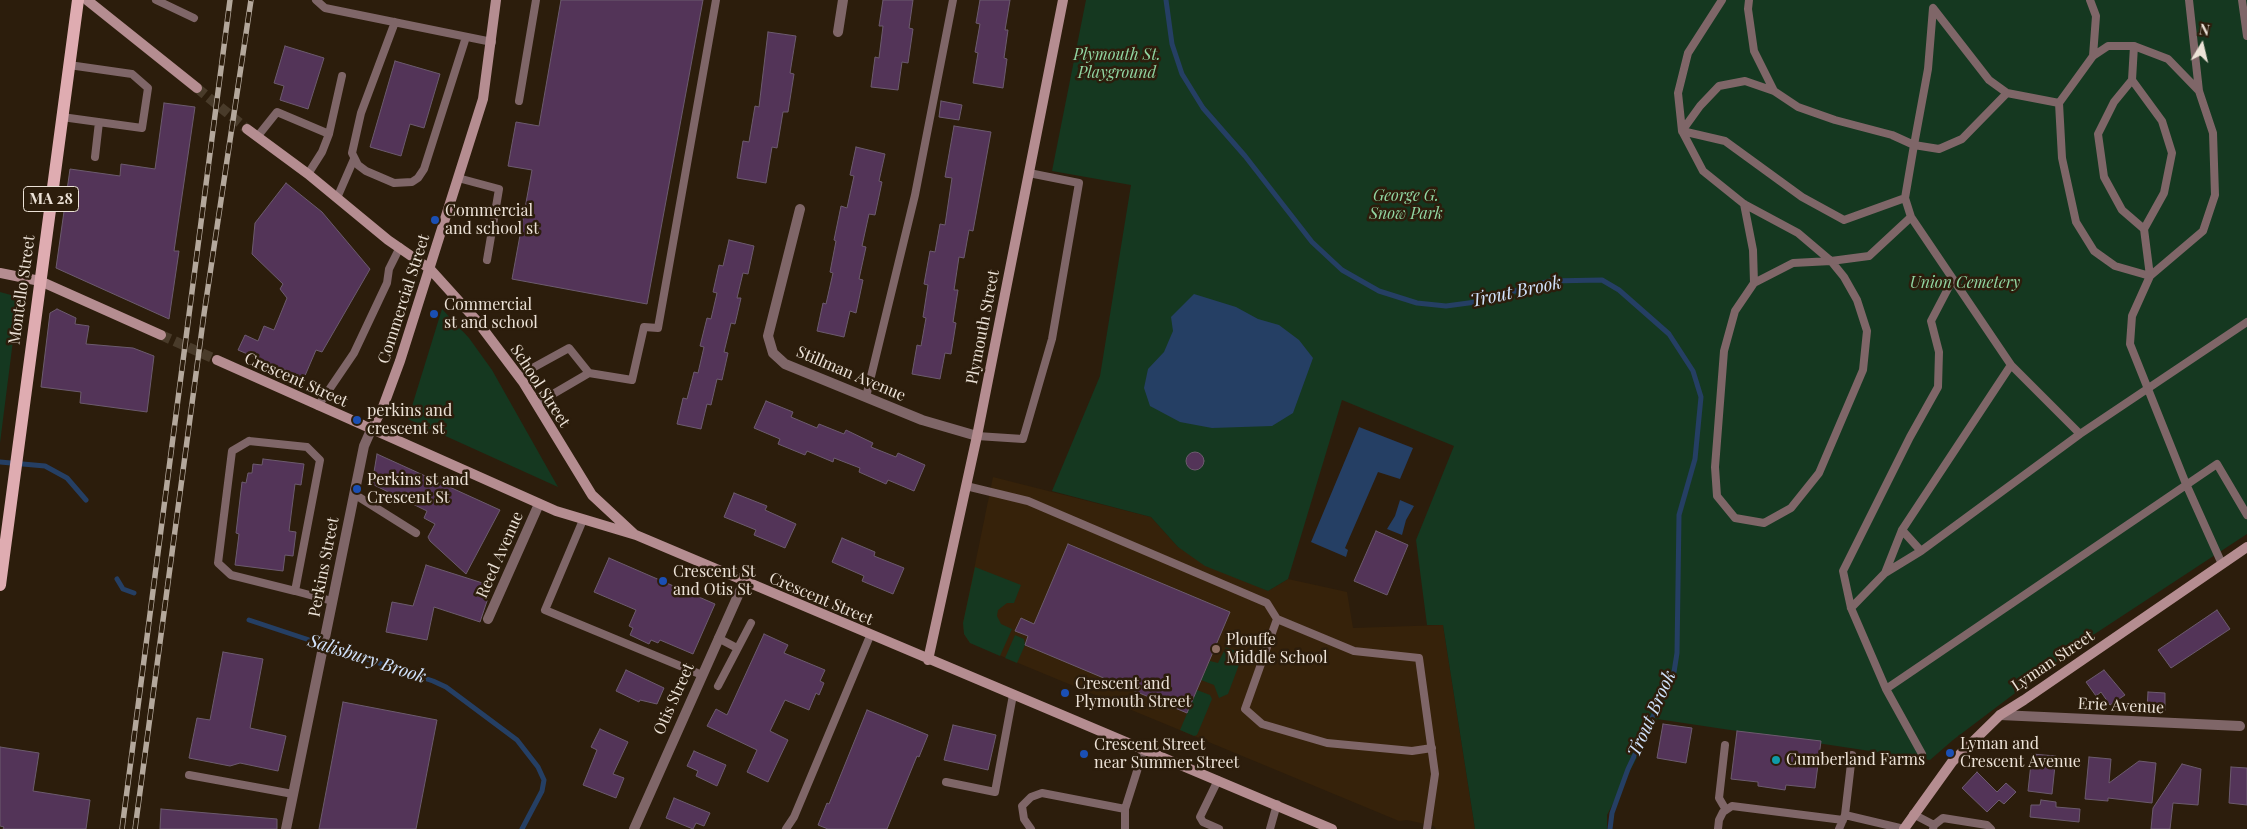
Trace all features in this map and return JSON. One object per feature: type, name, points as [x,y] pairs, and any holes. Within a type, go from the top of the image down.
[{"type":"main road","name":"Montello Street","points":[[0,585],[78,0]]},
{"type":"main road","points":[[87,0],[197,88]]},
{"type":"main road","name":"Commercial Street","points":[[371,430],[393,381],[483,99],[492,42],[496,0]]},
{"type":"main road","name":"Plymouth Street","points":[[928,660],[977,436],[1062,0]]},
{"type":"main road","name":"School Street","points":[[247,129],[308,174],[400,248],[430,269],[477,321],[518,376],[592,495],[636,535]]},
{"type":"main road","points":[[0,273],[40,281],[161,335]]},
{"type":"main road","name":"Crescent Street","points":[[216,360],[539,504],[583,520],[636,535],[870,636],[1277,804],[1332,829]]},
{"type":"main road","name":"Lyman Street","points":[[1904,829],[1952,762],[2000,714],[2024,700],[2247,548]]},
{"type":"street","points":[[838,32],[843,0]]},
{"type":"street","name":"Stillman Avenue","points":[[800,209],[768,336],[773,353],[785,364],[922,420],[977,436]]},
{"type":"street","name":"Perkins Street","points":[[286,829],[364,446],[371,430]]},
{"type":"street","name":"Reed Avenue","points":[[488,619],[539,504]]},
{"type":"street","name":"Otis Street","points":[[634,829],[744,582]]},
{"type":"street","name":"Erie Avenue","points":[[2000,714],[2243,724]]},
{"type":"lane","points":[[156,0],[194,18]]},
{"type":"lane","points":[[316,0],[325,8],[492,42]]},
{"type":"lane","points":[[519,102],[536,0]]},
{"type":"lane","points":[[536,404],[589,373],[632,380],[644,327],[658,328],[716,0]]},
{"type":"lane","points":[[866,397],[915,194],[954,0]]},
{"type":"lane","points":[[1722,0],[1688,53],[1678,93],[1682,131],[1703,171],[1744,204],[1798,233],[1831,262],[1844,277],[1857,300],[1867,331],[1863,370],[1819,474],[1791,508],[1764,523],[1736,518],[1718,496],[1715,466],[1724,351],[1735,311],[1754,283],[1793,263],[1831,262],[1869,256],[1911,217]]},
{"type":"lane","points":[[1749,0],[1748,9],[1754,51],[1774,91]]},
{"type":"lane","points":[[2090,0],[2096,16],[2093,56]]},
{"type":"lane","points":[[2190,0],[2198,91],[2213,133],[2215,195],[2203,231],[2150,276],[2132,316],[2130,344],[2186,484],[2222,564]]},
{"type":"lane","points":[[2242,0],[2247,36]]},
{"type":"lane","points":[[1933,4],[1989,80],[2007,93],[2059,103]]},
{"type":"lane","points":[[1933,4],[1928,69],[1905,198],[1911,217],[2011,365],[2080,434]]},
{"type":"lane","points":[[395,22],[361,113],[352,153],[354,159],[366,171],[394,183],[402,184],[418,178],[424,169],[466,37]]},
{"type":"lane","points":[[2150,276],[2116,266],[2094,250],[2076,222],[2062,158],[2059,103],[2093,56],[2108,46],[2134,46],[2168,59],[2198,91]]},
{"type":"lane","points":[[2134,46],[2132,80],[2114,102],[2098,134],[2104,177],[2122,210],[2144,229]]},
{"type":"lane","points":[[62,117],[142,128],[148,88],[132,74],[69,65]]},
{"type":"lane","points":[[308,174],[322,152],[329,134],[342,76]]},
{"type":"lane","points":[[2132,80],[2162,122],[2172,153],[2164,193],[2144,229],[2150,276]]},
{"type":"lane","points":[[1682,131],[1700,106],[1719,86],[1745,82],[1774,91],[1798,107],[1835,120],[1892,135],[1914,145],[1939,149],[1962,139],[2007,93]]},
{"type":"lane","points":[[257,137],[277,112],[329,134]]},
{"type":"lane","points":[[95,157],[100,122]]},
{"type":"lane","points":[[1682,131],[1725,141],[1802,197],[1844,220],[1905,198]]},
{"type":"lane","points":[[337,198],[354,159]]},
{"type":"lane","points":[[977,436],[1023,439],[1052,339],[1079,183],[1029,173]]},
{"type":"lane","points":[[458,178],[499,188],[487,260]]},
{"type":"lane","points":[[1744,204],[1753,250],[1754,283]]},
{"type":"lane","points":[[318,406],[354,353],[387,283],[389,269],[400,248]]},
{"type":"lane","points":[[1922,754],[1886,688],[1851,608],[1843,570],[1910,437],[1938,387],[1939,352],[1931,321],[1953,279]]},
{"type":"lane","points":[[1851,608],[1885,573],[1921,551],[2147,387],[2247,322]]},
{"type":"lane","points":[[518,376],[569,348],[589,373]]},
{"type":"lane","points":[[1885,573],[1902,530],[2011,365]]},
{"type":"lane","points":[[295,592],[320,460],[306,447],[249,441],[232,451],[218,562],[232,575],[295,592],[332,601]]},
{"type":"lane","points":[[1886,688],[2217,464],[2247,515]]},
{"type":"lane","points":[[966,486],[991,491],[1037,505],[1267,604],[1277,619],[1354,651],[1419,658],[1435,774],[1427,829]]},
{"type":"lane","points":[[354,494],[416,533]]},
{"type":"lane","points":[[583,520],[544,610],[702,676]]},
{"type":"lane","points":[[1902,530],[1921,551]]},
{"type":"lane","points":[[1277,619],[1245,709],[1262,724],[1327,743],[1412,751],[1432,748]]},
{"type":"lane","points":[[718,686],[751,623]]},
{"type":"lane","points":[[786,829],[794,817],[870,636]]},
{"type":"lane","points":[[718,638],[738,648]]},
{"type":"lane","points":[[946,782],[995,792],[1013,695]]},
{"type":"lane","points":[[1725,744],[1719,798],[1726,810]]},
{"type":"lane","points":[[1125,829],[1124,809],[1144,749]]},
{"type":"lane","points":[[1839,829],[1844,817],[1852,755]]},
{"type":"lane","points":[[190,775],[293,794]]},
{"type":"lane","points":[[1218,780],[1200,817],[1203,822],[1219,829]]},
{"type":"lane","points":[[1031,829],[1024,820],[1022,806],[1031,797],[1042,793],[1124,809]]},
{"type":"lane","points":[[1270,829],[1277,804]]},
{"type":"lane","points":[[1718,829],[1719,820],[1726,810],[1732,806],[1742,812],[1783,812],[1826,818],[1844,817],[1904,829]]},
{"type":"lane","points":[[1782,821],[1783,812]]},
{"type":"lane","points":[[1913,814],[1933,827],[1943,818],[1987,826],[1991,829]]},
{"type":"lane","points":[[1810,816],[1810,824]]},
{"type":"lane","points":[[1825,826],[1826,818]]},
{"type":"shaded area","name":"Plouffe Middle School","points":[[993,477],[1151,517],[1178,547],[1268,591],[1288,579],[1347,592],[1353,628],[1443,625],[1475,829],[1436,829],[1434,826],[1407,820],[1399,821],[970,643],[964,634],[963,623]]},
{"type":"green space","points":[[1086,0],[2247,0],[2247,534],[2084,641],[1953,740],[1930,760],[1657,719],[1607,815],[1607,829],[1475,829],[1443,625],[1427,625],[1416,540],[1454,446],[1342,400],[1288,579],[1268,591],[1205,566],[1178,547],[1151,517],[1052,491],[1100,376],[1131,185],[1052,171]]},
{"type":"green space","points":[[0,292],[11,295],[17,304],[17,309],[0,443]]},
{"type":"green space","points":[[442,309],[469,338],[492,370],[558,487],[408,419]]},
{"type":"green space","points":[[975,567],[1021,585],[1014,603],[1007,603],[998,610],[997,616],[1001,624],[1012,629],[1000,656],[970,643],[964,634],[963,623]]},
{"type":"green space","points":[[1015,635],[1024,639],[1025,645],[1017,663],[1005,658]]},
{"type":"green space","points":[[1226,647],[1243,654],[1228,694],[1219,698],[1214,685],[1201,680],[1210,661],[1218,663]]},
{"type":"green space","points":[[1197,690],[1210,695],[1212,699],[1197,735],[1194,736],[1180,730]]},
{"type":"water","points":[[1194,294],[1236,307],[1258,319],[1279,325],[1299,340],[1313,358],[1293,413],[1272,426],[1212,428],[1180,422],[1150,406],[1144,388],[1148,369],[1164,352],[1173,331],[1171,317]]},
{"type":"water","points":[[1359,427],[1413,448],[1400,479],[1378,472],[1345,548],[1348,550],[1346,557],[1311,542]]},
{"type":"water","points":[[1400,500],[1414,506],[1406,520],[1402,535],[1387,529],[1395,516]]},
{"type":"building","points":[[561,0],[703,0],[647,304],[512,279],[532,170],[508,166],[516,122],[539,126]]},
{"type":"building","points":[[883,0],[913,0],[909,28],[913,29],[908,63],[902,62],[898,90],[871,87],[875,57],[879,58],[883,26],[879,26]]},
{"type":"building","points":[[980,0],[1010,0],[1005,30],[1008,30],[1004,58],[1007,59],[1003,88],[973,83],[978,53],[975,52],[980,24],[976,23]]},
{"type":"building","points":[[768,32],[796,36],[790,73],[794,74],[788,112],[783,112],[777,148],[772,147],[766,183],[737,178],[743,141],[749,142],[755,106],[759,107]]},
{"type":"building","points":[[285,46],[324,58],[308,109],[280,100],[284,86],[274,83]]},
{"type":"building","points":[[395,61],[440,74],[424,128],[410,124],[401,156],[370,147]]},
{"type":"building","points":[[941,101],[962,105],[959,120],[939,117]]},
{"type":"building","points":[[164,103],[195,107],[174,251],[179,251],[169,319],[56,268],[70,169],[120,176],[121,164],[155,169]]},
{"type":"building","points":[[954,126],[991,132],[973,231],[969,230],[964,258],[959,257],[954,290],[958,290],[953,322],[956,323],[951,354],[945,353],[940,379],[912,374],[917,345],[921,346],[926,318],[923,317],[928,285],[924,284],[930,251],[935,252],[940,224],[945,225],[952,178],[945,177]]},
{"type":"building","points":[[856,147],[885,154],[879,181],[882,182],[875,215],[869,214],[862,246],[866,247],[859,279],[863,280],[856,313],[850,311],[844,337],[817,331],[823,303],[826,304],[833,273],[830,272],[841,206],[847,208],[854,176],[850,175]]},
{"type":"building","points":[[286,183],[322,212],[370,269],[322,352],[316,350],[304,378],[238,350],[245,335],[258,341],[264,326],[274,330],[287,298],[280,289],[283,284],[252,254],[255,223]]},
{"type":"building","points":[[729,240],[754,246],[748,274],[743,273],[737,298],[741,298],[735,324],[731,323],[724,352],[728,353],[722,380],[717,379],[711,405],[707,404],[701,429],[677,424],[683,398],[687,399],[694,372],[698,373],[704,347],[700,346],[707,318],[711,319],[717,293],[713,292],[719,265],[723,266]]},
{"type":"building","points":[[57,309],[76,318],[75,324],[89,326],[86,344],[133,348],[154,356],[147,412],[80,403],[81,392],[41,387],[50,313]]},
{"type":"building","points":[[766,401],[793,412],[791,417],[817,428],[819,424],[844,434],[846,430],[873,443],[871,447],[896,457],[898,453],[925,465],[914,491],[888,480],[886,484],[859,472],[860,468],[834,458],[833,462],[807,451],[805,455],[778,444],[780,439],[754,428]]},
{"type":"building","points":[[1191,452],[1199,452],[1204,457],[1202,468],[1191,470],[1186,465],[1186,457]]},
{"type":"building","points":[[377,454],[500,510],[466,574],[430,541],[428,537],[435,524],[424,518],[427,511],[372,484]]},
{"type":"building","points":[[263,459],[304,464],[301,485],[295,484],[289,531],[296,532],[293,556],[285,555],[283,571],[235,565],[239,534],[236,533],[242,482],[246,483],[248,473],[252,473],[253,464],[262,465]]},
{"type":"building","points":[[734,493],[767,506],[765,510],[796,524],[785,548],[754,535],[756,530],[724,517]]},
{"type":"building","points":[[1376,531],[1408,545],[1387,595],[1354,581]]},
{"type":"building","points":[[842,538],[875,552],[874,556],[904,568],[893,594],[862,581],[864,576],[832,562]]},
{"type":"building","points":[[1068,544],[1230,612],[1187,713],[1025,645],[1028,636],[1015,631],[1021,618],[1034,624]]},
{"type":"building","points":[[609,558],[715,604],[693,654],[660,640],[658,643],[651,640],[649,644],[630,635],[633,628],[629,626],[636,610],[594,592]]},
{"type":"building","points":[[426,565],[492,586],[480,622],[434,607],[427,640],[386,632],[392,602],[413,606]]},
{"type":"building","points":[[2217,610],[2230,629],[2171,668],[2158,650]]},
{"type":"building","points":[[764,634],[788,645],[784,653],[825,670],[820,681],[824,683],[819,695],[816,693],[809,710],[785,700],[770,731],[788,740],[768,782],[747,772],[757,750],[707,726],[716,709],[727,715]]},
{"type":"building","points":[[223,652],[263,659],[250,728],[286,736],[278,771],[240,763],[230,766],[189,758],[197,718],[210,720]]},
{"type":"building","points":[[626,670],[664,688],[657,704],[640,700],[639,702],[616,691]]},
{"type":"building","points":[[2104,670],[2125,695],[2110,705],[2101,692],[2096,696],[2086,682]]},
{"type":"building","points":[[2148,692],[2165,693],[2165,711],[2147,710]]},
{"type":"building","points":[[343,702],[437,720],[416,829],[319,829]]},
{"type":"building","points":[[867,710],[928,735],[919,757],[917,756],[887,829],[828,829],[818,825],[827,803],[829,804]]},
{"type":"building","points":[[1663,724],[1692,728],[1686,763],[1657,758]]},
{"type":"building","points":[[953,725],[996,735],[988,770],[944,760]]},
{"type":"building","points":[[600,729],[628,742],[613,774],[624,778],[616,798],[583,785],[597,750],[591,747]]},
{"type":"building","name":"Cumberland Farms","points":[[1737,731],[1821,741],[1815,788],[1786,785],[1785,790],[1758,786],[1758,782],[1731,779]]},
{"type":"building","points":[[0,747],[39,753],[33,791],[90,800],[86,829],[3,829],[4,827],[0,826]]},
{"type":"building","points":[[694,751],[726,765],[717,786],[696,776],[698,771],[687,766]]},
{"type":"building","points":[[2032,754],[2056,756],[2052,794],[2028,791]]},
{"type":"building","points":[[2089,757],[2111,759],[2109,783],[2139,761],[2156,763],[2152,803],[2108,798],[2108,801],[2085,799]]},
{"type":"building","points":[[2182,764],[2201,769],[2198,805],[2173,803],[2170,829],[2151,829],[2153,808]]},
{"type":"building","points":[[2231,767],[2247,768],[2247,805],[2229,803]]},
{"type":"building","points":[[1977,772],[1997,792],[2006,783],[2016,792],[2004,804],[1999,800],[1987,812],[1962,788]]},
{"type":"building","points":[[674,798],[710,813],[704,826],[696,823],[693,829],[666,818]]},
{"type":"building","points":[[2041,800],[2056,802],[2056,807],[2080,809],[2079,822],[2030,817],[2031,805],[2040,805]]},
{"type":"building","points":[[161,809],[277,819],[277,829],[160,829]]},
{"type":"waterway","name":"Trout Brook","points":[[1166,0],[1172,44],[1182,74],[1203,108],[1245,156],[1312,242],[1342,270],[1379,291],[1417,303],[1446,306],[1476,302],[1550,281],[1602,280],[1619,290],[1669,334],[1693,371],[1701,397],[1695,459],[1679,515],[1677,653],[1674,672],[1628,769],[1612,813],[1610,829]]},
{"type":"waterway","name":"Salisbury Brook","points":[[0,462],[45,466],[67,478],[86,500]]},
{"type":"waterway","name":"Salisbury Brook","points":[[117,579],[123,589],[134,593]]},
{"type":"waterway","name":"Salisbury Brook","points":[[249,620],[433,681],[446,687],[517,740],[538,767],[544,780],[542,791],[522,829]]},
{"type":"tunnel","points":[[197,88],[247,129]]},
{"type":"tunnel","points":[[161,335],[217,360]]},
{"type":"railway","points":[[122,829],[230,0]]},
{"type":"railway","points":[[135,829],[204,314],[251,0]]},
{"type":"place","name":"Commercial and school st","points":[[435,220]]},
{"type":"place","name":"Commercial st and school","points":[[434,314]]},
{"type":"place","name":"perkins and crescent st","points":[[357,420]]},
{"type":"place","name":"Perkins st and Crescent St","points":[[357,489]]},
{"type":"place","name":"Crescent St and Otis St","points":[[663,581]]},
{"type":"place","name":"Plouffe Middle School","points":[[1216,649]]},
{"type":"place","name":"Crescent and Plymouth Street","points":[[1065,693]]},
{"type":"place","name":"Lyman and Crescent Avenue","points":[[1950,753]]},
{"type":"place","name":"Crescent Street near Summer Street","points":[[1084,754]]},
{"type":"place","name":"Cumberland Farms","points":[[1776,760]]},
{"type":"park label","name":"Plymouth St. Playground","points":[[1117,64]]},
{"type":"park label","name":"George G. Snow Park","points":[[1406,205]]},
{"type":"park label","name":"Union Cemetery","points":[[1965,283]]}]
